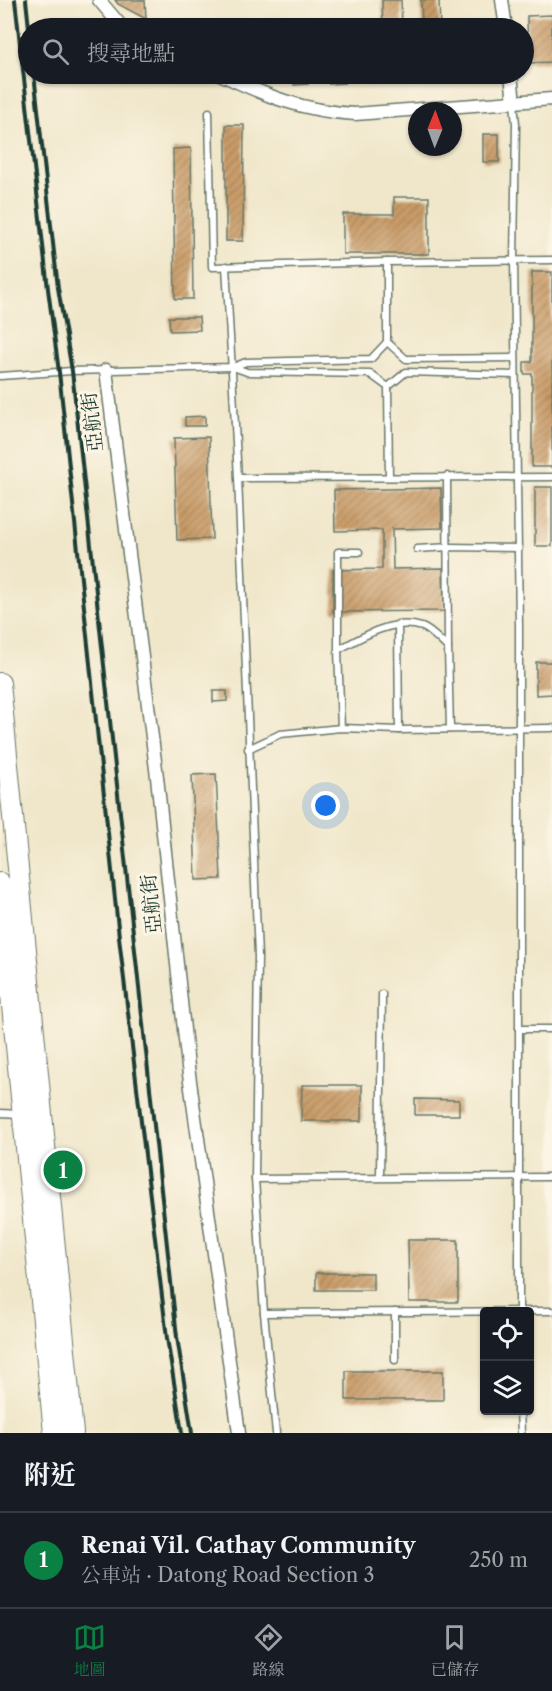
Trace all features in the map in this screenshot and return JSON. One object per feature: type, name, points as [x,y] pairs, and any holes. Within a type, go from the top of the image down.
[{"type":"main road","points":[[0,683],[54,1433]]},
{"type":"main road","points":[[0,883],[73,1433]]},
{"type":"street","points":[[99,0],[114,18]]},
{"type":"street","points":[[502,0],[505,18]]},
{"type":"street","points":[[241,84],[269,97],[324,112],[355,114],[552,99]]},
{"type":"street","points":[[512,84],[514,103]]},
{"type":"street","name":"亞航街","points":[[106,370],[157,777],[188,1067],[239,1433]]},
{"type":"lane","points":[[514,103],[516,124],[515,375],[519,548],[519,1307]]},
{"type":"lane","points":[[209,112],[212,267],[552,260]]},
{"type":"lane","points":[[370,374],[371,359],[387,342],[387,262]]},
{"type":"lane","points":[[226,266],[233,367],[258,956],[255,1179],[264,1313],[276,1433]]},
{"type":"lane","points":[[387,342],[406,359],[515,358]]},
{"type":"lane","points":[[0,376],[106,370],[233,367],[246,362],[371,359]]},
{"type":"lane","points":[[406,359],[406,372]]},
{"type":"lane","points":[[233,367],[247,372],[370,374],[388,387]]},
{"type":"lane","points":[[388,387],[406,372],[515,375]]},
{"type":"lane","points":[[388,387],[389,477]]},
{"type":"lane","points":[[447,476],[450,729]]},
{"type":"lane","points":[[238,478],[552,477]]},
{"type":"lane","points":[[417,549],[519,548]]},
{"type":"lane","points":[[341,728],[338,552],[359,552]]},
{"type":"lane","points":[[338,650],[364,636],[398,624],[424,628],[448,648]]},
{"type":"lane","points":[[398,624],[399,730]]},
{"type":"lane","points":[[248,749],[280,734],[341,728],[552,729]]},
{"type":"lane","points":[[380,1177],[382,994]]},
{"type":"lane","points":[[519,1029],[552,1029]]},
{"type":"lane","points":[[0,1113],[32,1114]]},
{"type":"lane","points":[[255,1179],[552,1177]]},
{"type":"lane","points":[[264,1313],[480,1311]]},
{"type":"lane","points":[[534,1311],[552,1311]]},
{"type":"lane","points":[[395,1312],[395,1360]]},
{"type":"lane","points":[[520,1415],[521,1433]]},
{"type":"building","points":[[115,0],[145,0],[146,18],[144,18],[118,4]]},
{"type":"building","points":[[382,0],[401,0],[402,18],[383,18]]},
{"type":"building","points":[[421,0],[439,0],[440,18],[422,18]]},
{"type":"building","points":[[552,15],[552,62],[534,63],[534,18],[527,18],[527,16]]},
{"type":"building","points":[[226,125],[244,125],[243,241],[226,241]]},
{"type":"building","points":[[483,134],[499,134],[499,162],[483,162]]},
{"type":"building","points":[[191,148],[193,299],[175,299],[173,149]]},
{"type":"building","points":[[394,197],[429,197],[429,254],[343,254],[343,214],[394,214]]},
{"type":"building","points":[[532,272],[552,272],[552,467],[532,467],[532,374],[524,374],[524,362],[532,362]]},
{"type":"building","points":[[169,317],[199,317],[200,330],[170,331]]},
{"type":"building","points":[[205,416],[205,426],[185,426],[185,417]]},
{"type":"building","points":[[209,437],[212,539],[177,540],[174,438]]},
{"type":"building","points":[[535,487],[552,487],[552,546],[535,546]]},
{"type":"building","points":[[441,488],[442,528],[392,529],[393,569],[443,568],[444,611],[333,612],[333,570],[382,569],[382,530],[335,531],[334,490]]},
{"type":"building","points":[[536,662],[552,662],[552,694],[536,695]]},
{"type":"building","points":[[213,691],[227,691],[227,701],[213,702]]},
{"type":"building","points":[[216,774],[221,879],[196,880],[192,775]]},
{"type":"building","points":[[302,1085],[362,1085],[362,1121],[301,1121]]},
{"type":"building","points":[[415,1099],[459,1100],[459,1115],[415,1115]]},
{"type":"building","points":[[408,1240],[458,1240],[458,1302],[409,1302]]},
{"type":"building","points":[[316,1273],[373,1273],[373,1290],[316,1290]]},
{"type":"building","points":[[346,1371],[443,1371],[443,1400],[346,1400]]},
{"type":"railway","points":[[15,0],[18,26]]},
{"type":"railway","points":[[26,0],[28,18]]},
{"type":"railway","points":[[25,84],[59,372],[120,946],[167,1338],[182,1433]]},
{"type":"railway","points":[[35,84],[58,288],[72,371],[177,1337],[192,1433]]},
{"type":"place","name":"Renai Vil. Cathay Community","points":[[63,1170]]}]
